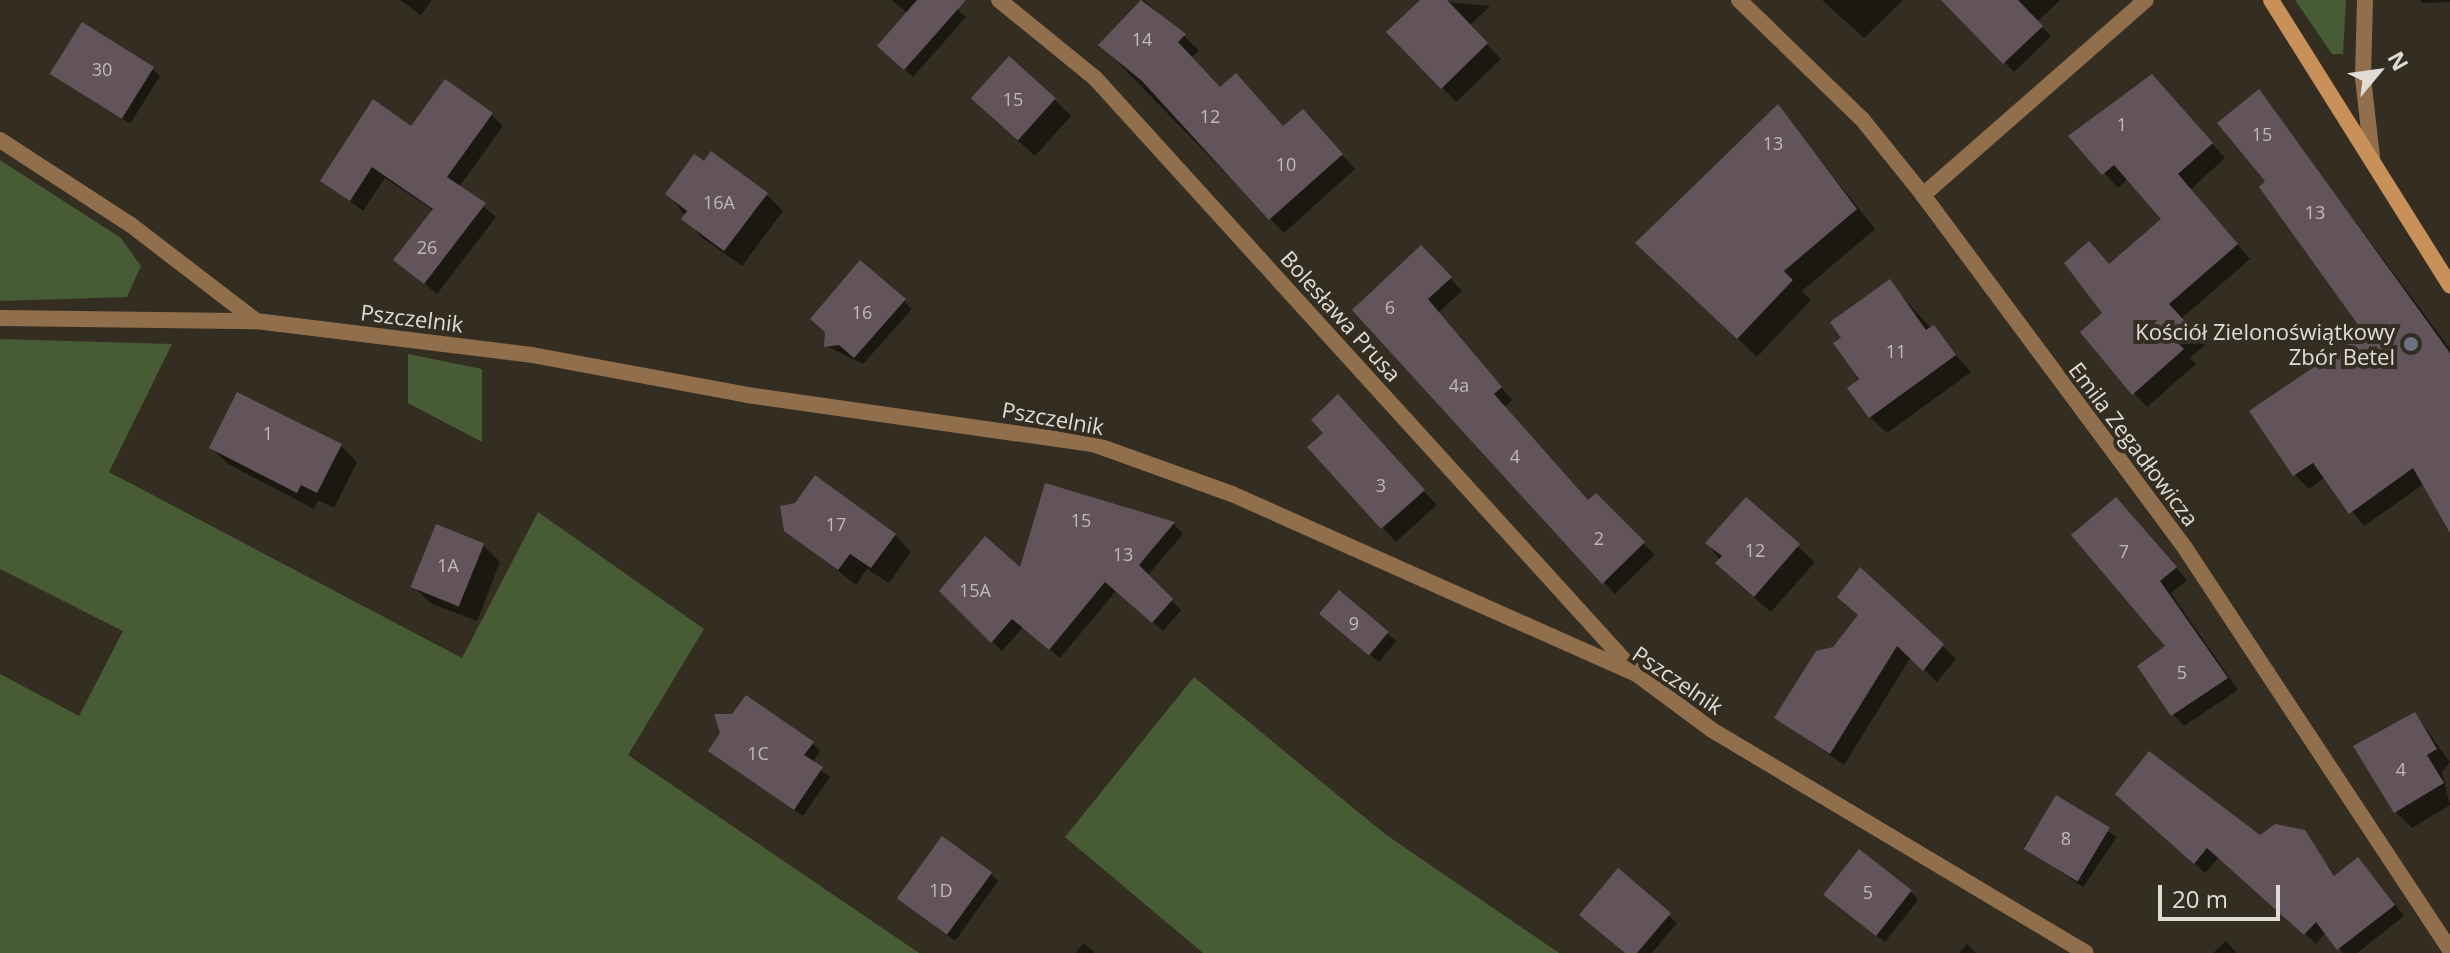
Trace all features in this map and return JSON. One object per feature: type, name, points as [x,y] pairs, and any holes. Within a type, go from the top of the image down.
[{"type":"street","name":"Bolesława Prusa","points":[[999,0],[1095,78],[1638,675]]},
{"type":"street","name":"Emila Zegadłowicza","points":[[1739,0],[1862,119],[1923,195],[2185,548],[2450,950]]},
{"type":"street","points":[[1923,195],[2146,0]]},
{"type":"street","points":[[2271,0],[2450,285]]},
{"type":"street","points":[[2365,0],[2363,78],[2372,157]]},
{"type":"street","points":[[0,140],[131,225],[256,321]]},
{"type":"street","name":"Pszczelnik","points":[[0,318],[256,321],[532,355],[747,395],[1093,444],[1232,494],[1638,675],[1712,730],[2086,953]]},
{"type":"green space","points":[[2295,0],[2346,0],[2343,54],[2332,54]]},
{"type":"green space","points":[[0,160],[121,238],[141,266],[127,297],[0,301]]},
{"type":"green space","points":[[0,339],[172,344],[109,472],[462,658],[538,512],[704,629],[628,755],[919,953],[0,953],[0,674],[79,716],[123,631],[0,569]]},
{"type":"green space","points":[[408,354],[482,369],[482,442],[408,403]]},
{"type":"green space","points":[[1194,677],[1385,834],[1559,953],[1203,953],[1065,837]]},
{"type":"building","points":[[917,0],[966,0],[904,70],[877,46]]},
{"type":"building","points":[[1141,0],[1186,34],[1178,42],[1220,87],[1236,73],[1283,126],[1303,109],[1343,154],[1269,220],[1142,81],[1098,45]]},
{"type":"building","points":[[1420,0],[1447,0],[1488,43],[1441,89],[1386,32]]},
{"type":"building","points":[[1941,0],[2018,0],[2043,26],[2003,64]]},
{"type":"building","points":[[82,22],[154,67],[122,119],[50,74]]},
{"type":"building","points":[[1009,56],[1056,98],[1018,141],[971,98]]},
{"type":"building","points":[[2152,74],[2213,143],[2178,174],[2238,244],[2169,304],[2193,330],[2178,343],[2184,349],[2132,395],[2080,332],[2102,313],[2064,263],[2089,241],[2109,264],[2161,219],[2114,165],[2102,175],[2068,136]]},
{"type":"building","points":[[445,79],[493,113],[447,177],[486,203],[424,284],[393,260],[433,209],[372,167],[350,201],[320,181],[373,99],[411,126]]},
{"type":"building","points":[[2259,89],[2450,353],[2450,533],[2413,468],[2349,514],[2313,463],[2293,476],[2249,411],[2364,333],[2259,187],[2265,181],[2217,123]]},
{"type":"building","points":[[1778,104],[1857,209],[1784,271],[1793,280],[1737,339],[1635,243]]},
{"type":"building","points":[[711,151],[768,193],[724,251],[681,219],[687,211],[665,194],[694,154],[704,161]]},
{"type":"building","points":[[1421,245],[1452,277],[1428,299],[1502,387],[1494,394],[1588,500],[1596,493],[1645,542],[1602,584],[1352,310]]},
{"type":"building","points":[[860,260],[906,299],[854,358],[839,345],[824,347],[825,332],[810,319]]},
{"type":"building","points":[[1890,279],[1926,330],[1934,325],[1956,355],[1869,418],[1847,388],[1859,379],[1833,343],[1841,338],[1830,322]]},
{"type":"building","points":[[237,392],[342,444],[317,493],[301,485],[297,493],[209,448]]},
{"type":"building","points":[[1338,394],[1425,490],[1381,529],[1307,447],[1323,433],[1311,420]]},
{"type":"building","points":[[815,475],[896,534],[871,568],[850,554],[838,570],[784,531],[780,506],[795,503]]},
{"type":"building","points":[[1045,483],[1175,522],[1139,565],[1173,599],[1152,623],[1105,582],[1049,650],[1012,619],[991,643],[939,591],[985,536],[1020,567]]},
{"type":"building","points":[[1746,497],[1800,544],[1754,597],[1715,563],[1722,556],[1705,543]]},
{"type":"building","points":[[2116,497],[2177,567],[2160,581],[2228,678],[2171,716],[2137,666],[2165,646],[2071,535]]},
{"type":"building","points":[[436,524],[484,543],[459,607],[411,587]]},
{"type":"building","points":[[1860,567],[1944,644],[1923,671],[1897,646],[1830,754],[1774,718],[1816,651],[1833,647],[1858,615],[1837,597]]},
{"type":"building","points":[[1339,590],[1389,632],[1369,656],[1319,614]]},
{"type":"building","points":[[746,695],[814,742],[804,755],[823,767],[794,810],[708,751],[720,733],[714,714],[732,714]]},
{"type":"building","points":[[2415,712],[2437,749],[2427,755],[2444,783],[2394,813],[2353,746]]},
{"type":"building","points":[[2149,751],[2260,835],[2275,824],[2305,830],[2334,876],[2358,857],[2395,905],[2337,950],[2316,922],[2304,935],[2207,848],[2194,864],[2115,794]]},
{"type":"building","points":[[2056,795],[2110,827],[2078,881],[2024,849]]},
{"type":"building","points":[[942,836],[992,872],[947,935],[897,898]]},
{"type":"building","points":[[1859,849],[1912,890],[1876,936],[1823,895]]},
{"type":"building","points":[[1618,868],[1671,913],[1637,953],[1625,953],[1579,915]]},
{"type":"place","name":"Kościół Zielonoświątkowy Zbór Betel","points":[[2411,344]]}]
